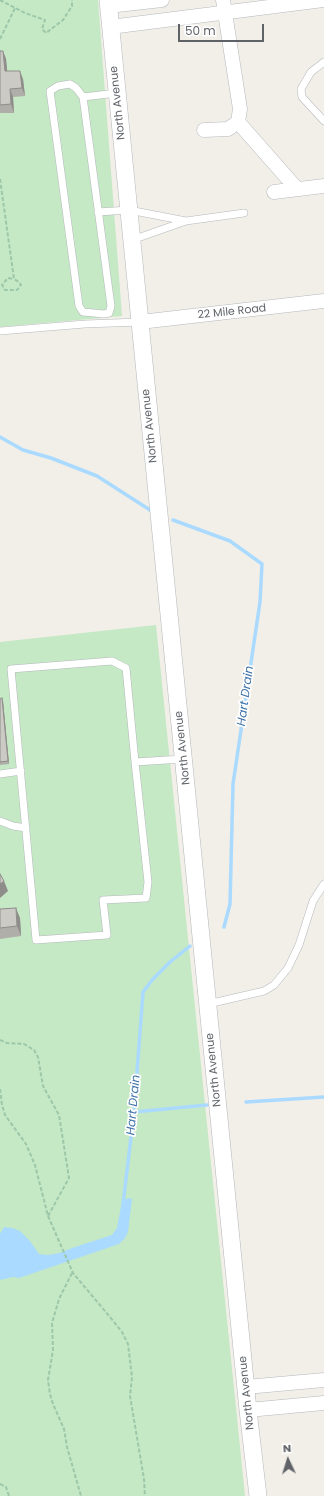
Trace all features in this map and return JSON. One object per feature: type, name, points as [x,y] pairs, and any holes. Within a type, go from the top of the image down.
[{"type":"street","points":[[108,3],[162,0]]},
{"type":"street","points":[[110,27],[224,7],[324,0]]},
{"type":"street","name":"North Avenue","points":[[108,3],[248,1410],[258,1496]]},
{"type":"street","points":[[204,130],[228,129],[238,122],[240,109],[224,7]]},
{"type":"street","points":[[238,122],[297,189]]},
{"type":"street","points":[[274,192],[324,186]]},
{"type":"street","name":"22 Mile Road","points":[[140,322],[324,301]]},
{"type":"street","points":[[246,1387],[324,1380]]},
{"type":"street","points":[[248,1410],[324,1403]]},
{"type":"lane","points":[[324,62],[311,72],[301,88],[302,97],[324,120]]},
{"type":"lane","points":[[70,84],[76,88],[83,97],[111,306],[109,313],[104,314],[83,312],[79,306],[50,91],[58,86],[70,84]]},
{"type":"lane","points":[[83,97],[117,93]]},
{"type":"lane","points":[[98,212],[129,210],[186,221]]},
{"type":"lane","points":[[132,240],[186,221],[244,213]]},
{"type":"lane","points":[[0,331],[85,324],[140,322]]},
{"type":"lane","points":[[112,661],[126,668],[135,762],[148,882],[146,898],[103,900],[107,935],[36,940],[11,669],[112,661]]},
{"type":"lane","points":[[135,762],[184,758]]},
{"type":"lane","points":[[0,774],[20,771]]},
{"type":"lane","points":[[0,821],[13,826],[26,828]]},
{"type":"lane","points":[[208,1004],[264,991],[274,985],[288,968],[299,945],[313,901],[324,884]]},
{"type":"path","points":[[0,0],[15,8],[46,20],[42,29],[46,34],[63,20],[72,6],[72,0]]},
{"type":"path","points":[[0,39],[15,8]]},
{"type":"path","points":[[0,179],[14,279]]},
{"type":"path","points":[[8,278],[14,279],[21,285],[17,290],[5,290],[1,286],[8,278]]},
{"type":"path","points":[[0,1040],[7,1043],[24,1044],[34,1050],[38,1057],[43,1086],[59,1115],[69,1178],[48,1216]]},
{"type":"path","points":[[0,1089],[5,1115],[26,1144],[35,1165],[48,1216],[73,1273],[122,1332],[128,1344],[132,1377],[131,1400],[144,1479],[145,1496]]},
{"type":"path","points":[[73,1273],[59,1299],[52,1323],[53,1350],[48,1380],[53,1404],[64,1428],[67,1447],[81,1496]]},
{"type":"path","points":[[0,1484],[6,1487],[9,1496]]},
{"type":"green space","points":[[0,0],[98,0],[122,316],[0,327]]},
{"type":"green space","points":[[156,625],[245,1496],[0,1496],[0,642]]},
{"type":"water","points":[[129,1198],[132,1199],[128,1232],[119,1244],[19,1278],[13,1277],[0,1280],[0,1234],[4,1227],[20,1231],[30,1241],[39,1254],[48,1255],[59,1253],[112,1235],[117,1228],[122,1201]]},
{"type":"building","points":[[0,51],[3,51],[5,71],[20,71],[22,88],[10,89],[11,104],[0,105]]},
{"type":"building","points":[[2,698],[8,761],[0,762],[0,699]]},
{"type":"building","points":[[0,874],[4,881],[0,884]]},
{"type":"building","points":[[16,908],[17,926],[0,928],[0,909]]},
{"type":"waterway","name":"Hart Drain","points":[[0,437],[23,450],[51,458],[97,476],[150,510]]},
{"type":"waterway","name":"Hart Drain","points":[[173,520],[230,541],[262,564],[260,602],[233,784],[230,904],[224,927]]},
{"type":"waterway","name":"Hart Drain","points":[[123,1204],[134,1112],[143,992],[153,979],[170,962],[190,946]]},
{"type":"waterway","points":[[246,1102],[324,1097]]},
{"type":"waterway","points":[[134,1112],[207,1105]]}]
